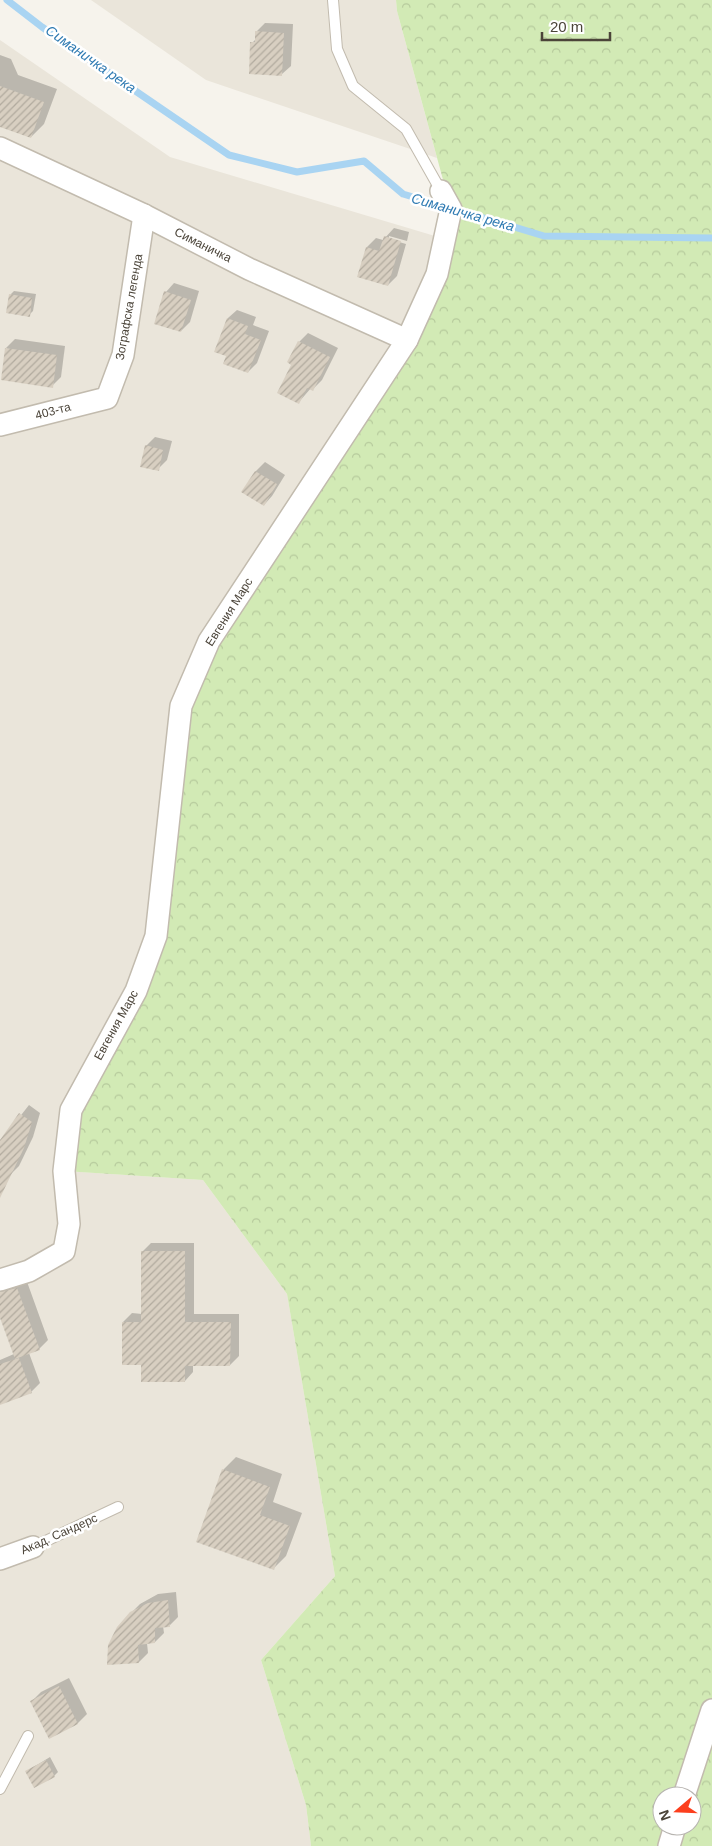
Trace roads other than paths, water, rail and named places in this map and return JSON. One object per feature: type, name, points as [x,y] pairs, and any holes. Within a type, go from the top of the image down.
[{"type":"street","name":"Симаничка","points":[[0,148],[144,215],[249,269],[407,340]]},
{"type":"street","name":"Евгения Марс","points":[[0,1280],[29,1271],[64,1251],[69,1224],[64,1171],[71,1110],[136,991],[156,936],[180,706],[209,641],[407,340],[437,274],[446,200]]},
{"type":"street","name":"Зографска легенда","points":[[107,398],[123,355],[144,215]]},
{"type":"street","name":"403-та","points":[[0,425],[107,398]]},
{"type":"street","name":"Акад. Сандерс","points":[[0,1559],[33,1547]]},
{"type":"street","points":[[687,1786],[712,1710]]},
{"type":"lane","name":"Евгения Марс","points":[[333,0],[337,50],[353,86],[406,129],[446,200]]},
{"type":"lane","name":"Акад. Сандерс","points":[[33,1547],[118,1507]]},
{"type":"lane","points":[[0,1788],[28,1736]]},
{"type":"waterway","name":"Симаничка река","points":[[7,0],[42,27],[229,155],[297,172],[364,161],[403,194],[443,206]]},
{"type":"waterway","name":"Симаничка река","points":[[454,209],[544,236],[712,238]]}]
